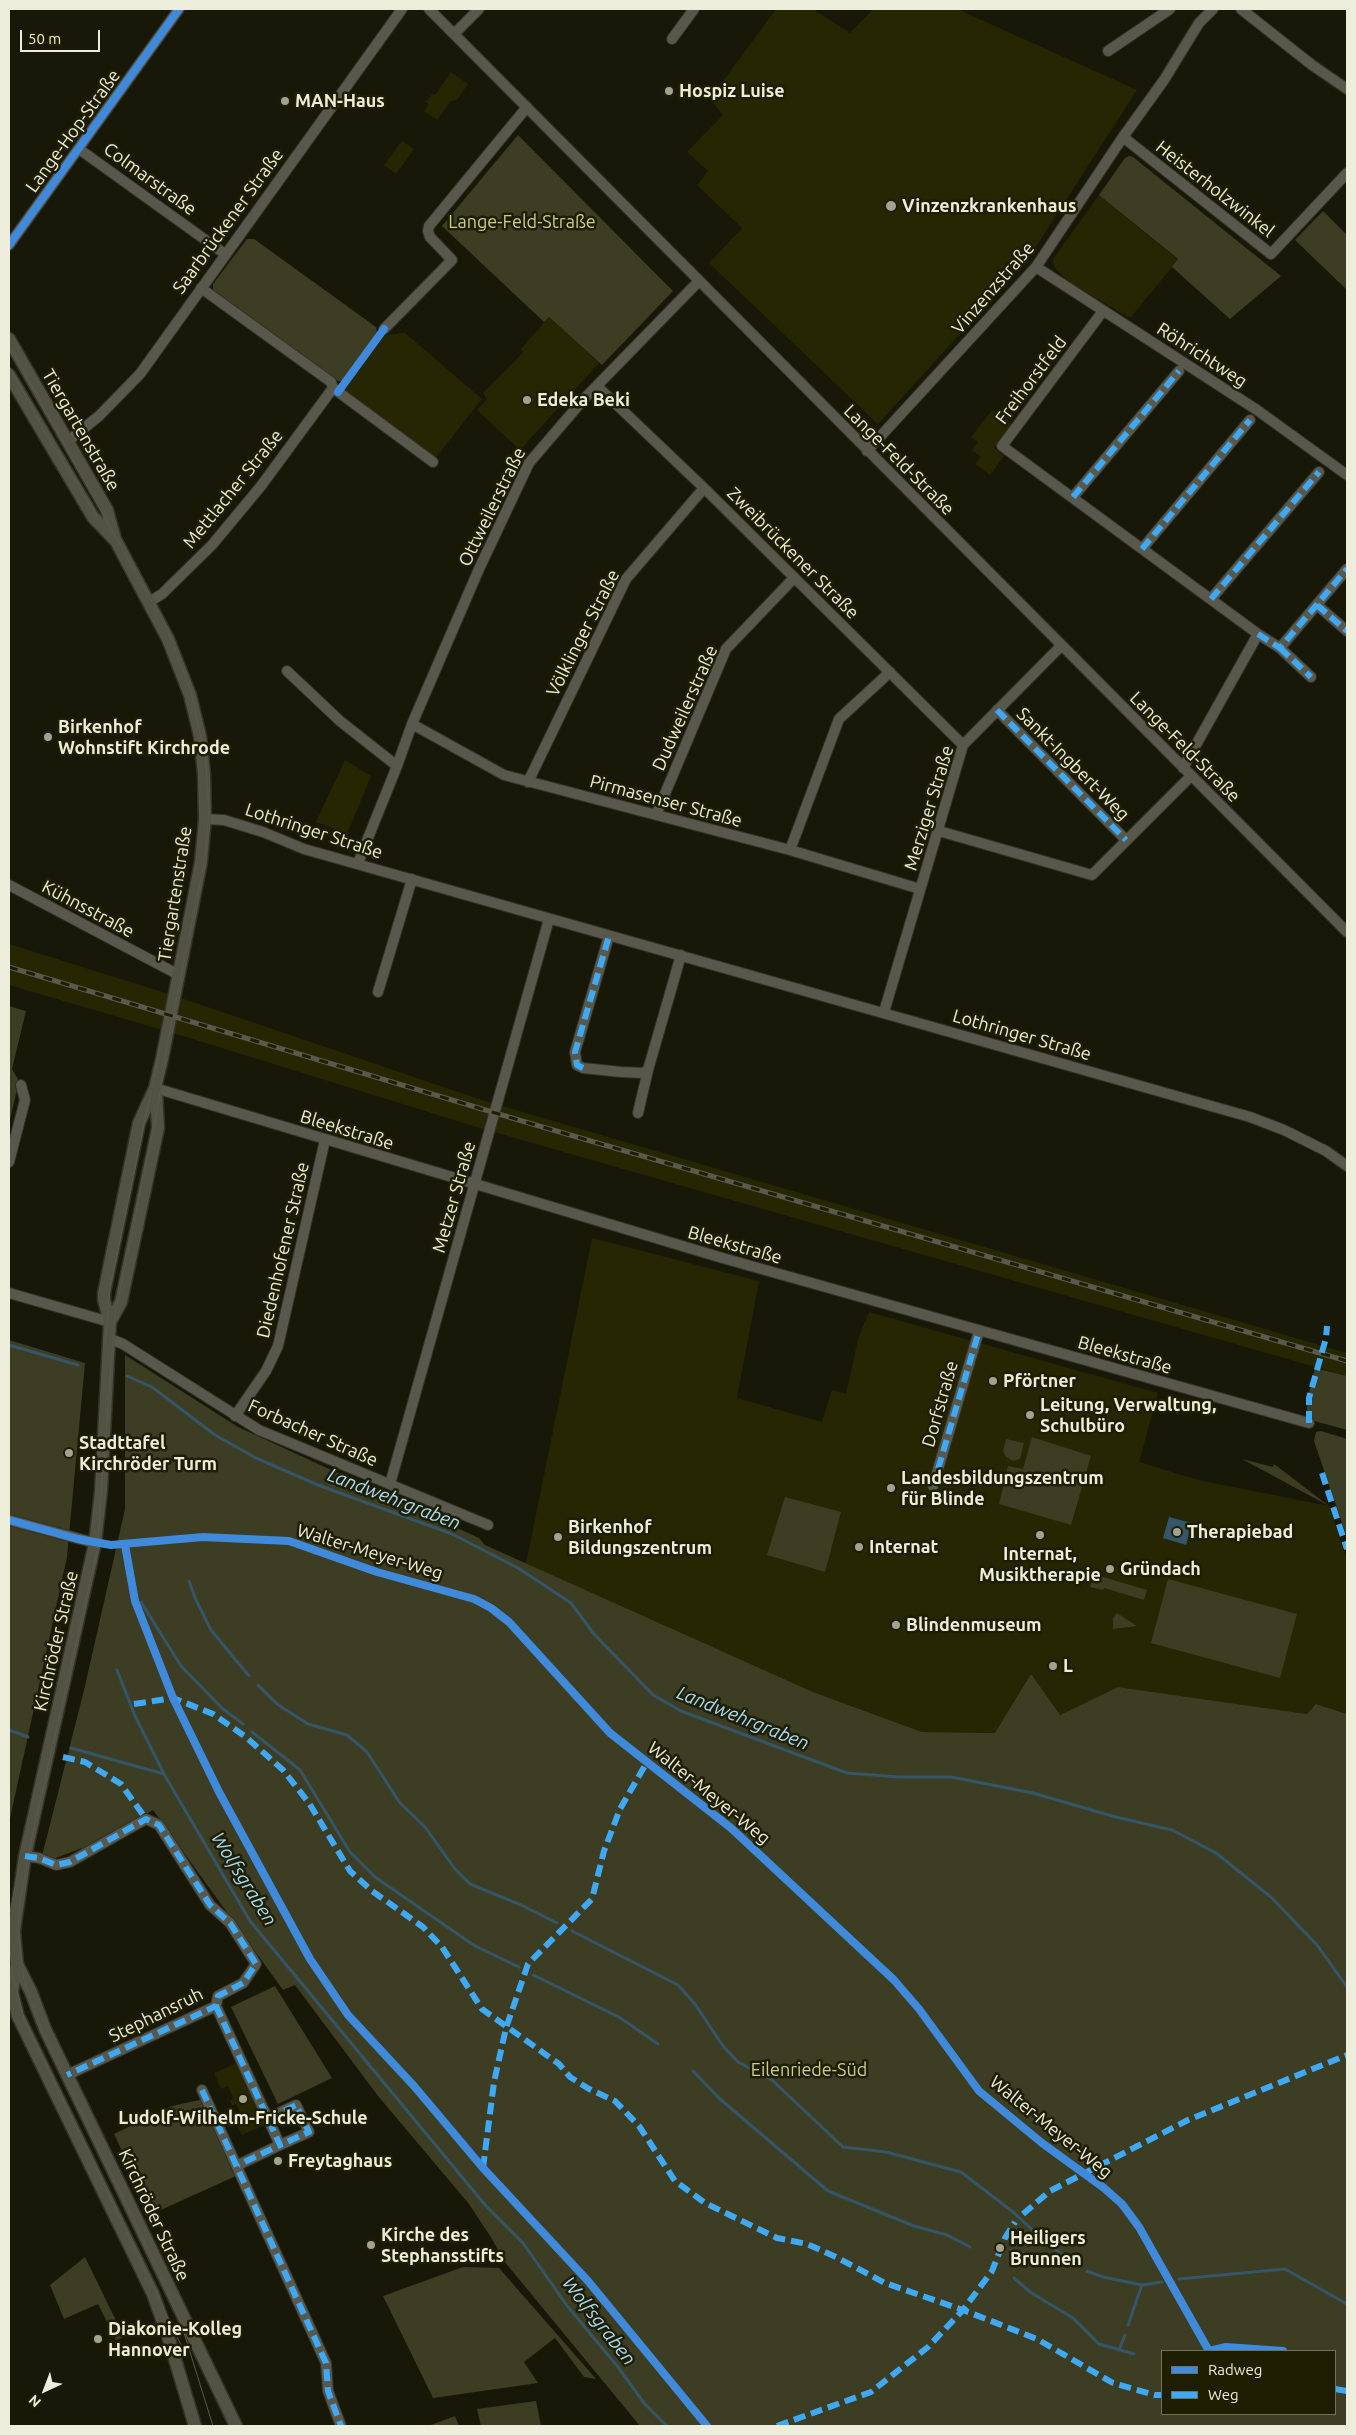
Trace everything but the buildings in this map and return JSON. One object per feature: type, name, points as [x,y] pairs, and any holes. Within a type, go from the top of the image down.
[{"type":"main road","name":"Tiergartenstraße","points":[[9,339],[107,510],[116,541],[168,638],[190,695],[200,736],[204,774],[205,819],[201,862],[155,1088],[139,1123],[104,1292],[104,1300],[110,1322]]},
{"type":"main road","name":"Tiergartenstraße","points":[[9,376],[92,517],[116,541]]},
{"type":"main road","name":"Tiergartenstraße","points":[[110,1322],[121,1302],[157,1133],[159,1121],[155,1088]]},
{"type":"main road","name":"Kirchröder Straße","points":[[110,1322],[101,1491],[95,1543],[25,1856],[14,1931],[12,1992],[18,2016],[153,2294],[168,2336],[195,2426]]},
{"type":"main road","name":"Kirchröder Straße","points":[[13,1964],[236,2426]]},
{"type":"street","name":"Lange-Hop-Straße","points":[[9,245],[179,9]]},
{"type":"street","name":"Saarbrückener Straße","points":[[68,440],[99,416],[140,374],[402,9]]},
{"type":"street","name":"Lange-Feld-Straße","points":[[429,9],[1347,932]]},
{"type":"street","points":[[454,34],[479,9]]},
{"type":"street","points":[[672,40],[694,9]]},
{"type":"street","points":[[1108,52],[1170,9]]},
{"type":"street","name":"Vinzenzstraße","points":[[867,451],[1036,267],[1123,137],[1164,80],[1199,24],[1212,9]]},
{"type":"street","points":[[1241,9],[1312,65],[1347,89]]},
{"type":"street","points":[[384,329],[452,260],[430,237],[429,226],[527,107]]},
{"type":"street","name":"Heisterholzwinkel","points":[[1123,137],[1271,254],[1347,173]]},
{"type":"street","name":"Colmarstraße","points":[[79,149],[225,254]]},
{"type":"street","name":"Röhrichtweg","points":[[1036,267],[1258,410],[1347,475]]},
{"type":"street","name":"Ottweilerstraße","points":[[358,863],[398,766],[412,724],[479,568],[528,463],[597,386],[699,281]]},
{"type":"street","points":[[200,288],[331,382],[333,388],[433,462]]},
{"type":"street","name":"Freihorstfeld","points":[[1103,311],[1002,446],[1258,634],[1280,648],[1311,677]]},
{"type":"street","points":[[1073,497],[1179,370]]},
{"type":"street","name":"Zweibrückener Straße","points":[[597,386],[704,488],[963,745]]},
{"type":"street","name":"Mettlacher Straße","points":[[149,602],[162,594],[212,545],[261,486],[333,388]]},
{"type":"street","points":[[1142,549],[1250,420]]},
{"type":"street","points":[[1211,599],[1319,472]]},
{"type":"street","name":"Völklinger Straße","points":[[528,782],[626,579],[704,488]]},
{"type":"street","points":[[1280,648],[1347,570]]},
{"type":"street","name":"Dudweilerstraße","points":[[656,815],[726,649],[794,578]]},
{"type":"street","points":[[1317,605],[1347,631]]},
{"type":"street","points":[[1183,768],[1258,634]]},
{"type":"street","name":"Merziger Straße","points":[[884,1012],[920,889],[939,832],[963,745],[1061,646]]},
{"type":"street","points":[[287,671],[329,711],[398,766]]},
{"type":"street","points":[[790,850],[839,719],[890,672]]},
{"type":"street","name":"Sankt-Ingbert-Weg","points":[[997,710],[1126,840]]},
{"type":"street","name":"Pirmasenser Straße","points":[[412,724],[504,775],[790,850],[920,889]]},
{"type":"street","name":"Sankt-Ingbert-Weg","points":[[939,832],[1092,875],[1191,776]]},
{"type":"street","name":"Lothringer Straße","points":[[205,819],[224,820],[304,849],[1250,1117],[1284,1130],[1326,1151],[1347,1166]]},
{"type":"street","points":[[378,992],[412,879]]},
{"type":"street","name":"Kühnsstraße","points":[[9,885],[179,974]]},
{"type":"street","name":"Metzer Straße","points":[[390,1484],[549,919]]},
{"type":"street","points":[[609,936],[575,1052],[577,1065],[583,1068],[621,1072],[643,1073],[648,1070]]},
{"type":"street","points":[[638,1113],[648,1070],[681,955]]},
{"type":"street","points":[[9,1162],[25,1100],[21,1086]]},
{"type":"street","name":"Bleekstraße","points":[[155,1088],[718,1257],[1309,1423]]},
{"type":"street","name":"Diedenhofener Straße","points":[[236,1416],[266,1371],[278,1346],[325,1140]]},
{"type":"street","points":[[9,1293],[110,1322]]},
{"type":"street","name":"Dorfstraße","points":[[933,1486],[979,1331]]},
{"type":"street","name":"Forbacher Straße","points":[[108,1338],[123,1344],[259,1430],[488,1525]]},
{"type":"street","points":[[9,1520],[95,1543]]},
{"type":"street","name":"Stephansruh","points":[[25,1856],[39,1858],[56,1865],[70,1862],[146,1819],[159,1825],[210,1905],[230,1923],[256,1964],[243,1983],[218,1996],[216,2006],[67,2076]]},
{"type":"street","points":[[216,2006],[280,2146]]},
{"type":"street","points":[[202,2090],[238,2165],[326,2363],[328,2391],[341,2426]]},
{"type":"street","points":[[238,2165],[309,2132],[296,2105],[268,2118]]},
{"type":"shaded area","name":"Vinzenzkrankenhaus","points":[[776,9],[813,9],[850,33],[873,9],[957,9],[1137,90],[1028,259],[878,424],[709,263],[742,228],[697,185],[708,171],[687,152],[723,115],[710,99]]},
{"type":"shaded area","points":[[451,72],[468,84],[457,100],[451,101],[437,120],[424,111],[429,104],[426,102],[432,94],[435,95]]},
{"type":"shaded area","points":[[402,141],[414,149],[396,174],[384,165]]},
{"type":"shaded area","points":[[1099,195],[1178,260],[1130,318],[1070,283],[1054,267],[1053,259]]},
{"type":"shaded area","points":[[549,317],[599,363],[520,450],[477,410],[487,399],[483,393],[523,352],[521,349]]},
{"type":"shaded area","points":[[405,333],[482,399],[437,456],[432,456],[345,391],[346,385],[383,335]]},
{"type":"shaded area","points":[[992,410],[1011,424],[994,448],[1004,456],[990,475],[975,464],[981,457],[972,450],[978,442],[971,437]]},
{"type":"shaded area","points":[[345,760],[371,776],[347,834],[316,822]]},
{"type":"shaded area","points":[[9,944],[175,996],[485,1101],[1347,1353],[1347,1376],[480,1128],[183,1036],[9,985]]},
{"type":"shaded area","name":"Landesbildungszentrum für Blinde","points":[[592,1238],[759,1281],[737,1398],[822,1422],[832,1390],[846,1394],[858,1339],[869,1312],[1158,1393],[1139,1462],[1198,1480],[1329,1506],[1347,1560],[1347,1714],[1317,1704],[1307,1714],[1118,1687],[1060,1715],[995,1733],[922,1732],[813,1692],[526,1564]]},
{"type":"shaded area","name":"Ludolf-Wilhelm-Fricke-Schule","points":[[237,2063],[265,2125],[242,2135],[235,2120],[242,2116],[236,2104],[232,2105],[230,2101],[233,2098],[228,2086],[221,2089],[214,2073]]},
{"type":"green space","name":"Lange-Feld-Straße","points":[[518,135],[673,291],[602,365],[549,317],[544,322],[442,226]]},
{"type":"green space","points":[[1133,157],[1281,276],[1230,319],[1172,267],[1178,259],[1099,195],[1125,158]]},
{"type":"green space","points":[[1323,211],[1347,235],[1347,290],[1295,240]]},
{"type":"green space","points":[[247,239],[254,239],[376,327],[377,333],[343,381],[338,381],[213,290],[213,284]]},
{"type":"green space","points":[[9,1006],[26,1011],[12,1069],[19,1081],[9,1124]]},
{"type":"green space","points":[[9,1340],[85,1363],[67,1557],[9,1823]]},
{"type":"green space","name":"Eilenriede-Süd","points":[[125,1355],[238,1427],[479,1538],[485,1545],[813,1692],[922,1732],[995,1733],[1031,1674],[1060,1715],[1118,1687],[1307,1714],[1316,1704],[1347,1714],[1347,2426],[640,2426],[504,2261],[469,2204],[378,2096],[295,1985],[283,1990],[153,1810],[106,1839],[40,1864],[85,1686],[125,1509]]},
{"type":"green space","points":[[1315,1368],[1347,1376],[1347,1430],[1307,1419],[1307,1401]]},
{"type":"green space","points":[[1321,1431],[1347,1439],[1347,1538],[1314,1441],[1316,1432]]},
{"type":"green space","points":[[1032,1437],[1091,1456],[1071,1525],[999,1504],[1008,1466],[1023,1469]]},
{"type":"green space","points":[[1006,1439],[1024,1443],[1020,1459],[1013,1461],[1006,1457],[1003,1451]]},
{"type":"green space","points":[[1242,1459],[1273,1467],[1274,1464],[1329,1506]]},
{"type":"green space","points":[[785,1497],[841,1512],[825,1572],[767,1555]]},
{"type":"green space","points":[[1093,1574],[1147,1590],[1144,1600],[1104,1588],[1103,1590],[1090,1587]]},
{"type":"green space","points":[[1168,1579],[1297,1614],[1280,1678],[1151,1643]]},
{"type":"green space","points":[[1117,1613],[1137,1626],[1113,1629],[1113,1618]]},
{"type":"green space","points":[[275,1986],[332,2078],[278,2104],[231,2007]]},
{"type":"green space","points":[[204,2099],[238,2175],[152,2214],[114,2134],[172,2106]]},
{"type":"green space","points":[[85,2257],[124,2337],[116,2340],[98,2304],[64,2319],[50,2285]]},
{"type":"green space","points":[[463,2267],[499,2268],[596,2379],[584,2377],[555,2338],[524,2362],[538,2383],[433,2398],[383,2296]]},
{"type":"green space","points":[[536,2401],[541,2426],[481,2426],[477,2409]]},
{"type":"green space","points":[[455,2416],[459,2426],[428,2426]]},
{"type":"water","name":"Therapiebad","points":[[1169,1517],[1192,1523],[1186,1545],[1163,1538]]},
{"type":"waterway","name":"Landwehrgraben","points":[[9,1345],[78,1365]]},
{"type":"waterway","name":"Landwehrgraben","points":[[127,1376],[152,1387],[215,1435],[256,1458],[318,1485],[452,1534],[518,1568],[571,1603],[594,1634],[653,1695],[681,1711],[847,1773],[899,1777],[951,1777],[1033,1793],[1116,1817],[1172,1830],[1216,1853],[1272,1898],[1317,1945],[1347,1987]]},
{"type":"waterway","points":[[189,1581],[211,1630],[249,1676]]},
{"type":"waterway","points":[[141,1602],[181,1666],[223,1709],[243,1724]]},
{"type":"waterway","name":"Wolfsgraben","points":[[117,1670],[135,1716],[164,1774],[250,1921],[486,2206],[523,2243],[568,2307],[618,2367],[644,2403],[667,2426]]},
{"type":"waterway","points":[[258,1685],[277,1704],[308,1724],[347,1735],[367,1752],[400,1803],[425,1827],[455,1869],[470,1884],[521,1905],[557,1923]]},
{"type":"waterway","points":[[9,1730],[28,1737]]},
{"type":"waterway","points":[[252,1732],[300,1770],[350,1852],[375,1877],[475,1946],[519,1967]]},
{"type":"waterway","points":[[71,1748],[164,1774]]},
{"type":"waterway","points":[[572,1931],[678,1985],[695,2004],[723,2046],[738,2062],[772,2080],[843,2147],[886,2152],[961,2172],[1013,2212],[1049,2245],[1078,2266]]},
{"type":"waterway","points":[[533,1975],[619,2017],[658,2044]]},
{"type":"waterway","points":[[693,2071],[720,2099],[828,2191],[914,2226],[947,2235],[970,2247]]},
{"type":"waterway","points":[[1011,2250],[1054,2262],[1065,2258]]},
{"type":"waterway","points":[[1179,2279],[1285,2269],[1347,2304]]},
{"type":"waterway","points":[[1087,2271],[1103,2277],[1142,2285],[1162,2282]]},
{"type":"waterway","points":[[1014,2278],[1030,2292],[1073,2318],[1099,2344],[1134,2354]]},
{"type":"waterway","points":[[1128,2325],[1142,2285]]},
{"type":"waterway","points":[[1119,2350],[1125,2335]]},
{"type":"tram line","points":[[9,345],[167,629],[191,691],[206,762],[209,811],[205,859],[167,1045],[157,1112],[115,1314],[97,1551],[32,1837],[20,1902],[18,1930],[24,1980],[42,2031],[167,2289],[180,2320],[213,2426]]},
{"type":"tram line","points":[[9,366],[48,437],[100,521]]},
{"type":"tram line","points":[[105,1344],[110,1287],[160,1049]]},
{"type":"tram line","points":[[15,1887],[9,1918],[10,1947],[13,1977],[24,2019],[182,2347]]},
{"type":"railway","points":[[9,967],[522,1121],[1347,1361]]},
{"type":"marked path","points":[[1073,497],[1179,371]]},
{"type":"marked path","points":[[1142,549],[1250,420]]},
{"type":"marked path","points":[[1211,599],[1319,472]]},
{"type":"marked path","points":[[1258,634],[1280,648],[1347,569]]},
{"type":"marked path","points":[[1317,605],[1347,631]]},
{"type":"marked path","points":[[1280,648],[1311,677]]},
{"type":"marked path","points":[[997,710],[1126,840]]},
{"type":"marked path","points":[[583,1068],[577,1065],[575,1052],[609,936]]},
{"type":"marked path","points":[[1309,1423],[1309,1398],[1326,1338],[1327,1326]]},
{"type":"marked path","points":[[933,1486],[979,1331]]},
{"type":"marked path","points":[[1322,1473],[1347,1549]]},
{"type":"marked path","points":[[134,1704],[173,1698],[213,1714],[246,1737],[283,1770],[309,1803],[350,1871],[372,1891],[423,1927],[442,1947],[482,2009],[559,2064],[570,2077],[589,2089],[615,2101],[639,2126],[675,2181],[705,2203],[777,2238],[807,2244],[885,2283],[963,2310],[1037,2339],[1113,2383],[1161,2395]]},
{"type":"marked path","points":[[63,1757],[85,1762],[121,1784],[146,1819]]},
{"type":"marked path","points":[[483,2168],[494,2082],[506,2028],[528,1964],[592,1899],[604,1851],[620,1809],[647,1762]]},
{"type":"marked path","points":[[25,1856],[39,1858],[56,1865],[70,1862],[146,1819],[159,1825],[210,1905],[230,1923],[256,1964],[243,1983],[218,1996],[216,2006],[67,2075]]},
{"type":"marked path","points":[[216,2006],[280,2145],[238,2165]]},
{"type":"marked path","points":[[1023,2214],[1050,2191],[1188,2120],[1347,2055]]},
{"type":"marked path","points":[[202,2090],[326,2363],[328,2391],[341,2426]]},
{"type":"marked path","points":[[268,2118],[296,2105],[309,2132],[280,2145]]},
{"type":"marked path","points":[[777,2426],[871,2392],[928,2347],[963,2310],[992,2271],[1005,2238],[1015,2222]]},
{"type":"marked path","points":[[1336,2389],[1347,2391]]},
{"type":"cycle path","points":[[9,245],[179,9]]},
{"type":"cycle path","points":[[338,392],[384,329]]},
{"type":"cycle path","name":"Walter-Meyer-Weg","points":[[9,1520],[78,1539],[111,1545],[203,1537],[289,1541],[377,1572],[474,1599],[491,1608],[509,1622],[610,1733],[731,1828],[894,1980],[919,2009],[979,2091],[1042,2143],[1104,2188],[1122,2204],[1139,2227],[1208,2350]]},
{"type":"cycle path","points":[[125,1545],[135,1601],[173,1698],[219,1792],[310,1959],[348,2015],[414,2086],[483,2168],[588,2281],[707,2426]]},
{"type":"cycle path","points":[[1213,2350],[1226,2347],[1269,2350]]},
{"type":"place","name":"Hospiz Luise","points":[[669,91]]},
{"type":"place","name":"MAN-Haus","points":[[285,101]]},
{"type":"place","name":"Vinzenzkrankenhaus","points":[[891,206]]},
{"type":"place","name":"Edeka Beki","points":[[527,400]]},
{"type":"place","name":"Birkenhof Wohnstift Kirchrode","points":[[48,737]]},
{"type":"place","name":"Pförtner","points":[[993,1381]]},
{"type":"place","name":"Leitung, Verwaltung, Schulbüro","points":[[1030,1415]]},
{"type":"place","name":"Stadttafel Kirchröder Turm","points":[[69,1453]]},
{"type":"place","name":"Landesbildungszentrum für Blinde","points":[[891,1488]]},
{"type":"place","name":"Therapiebad","points":[[1177,1532]]},
{"type":"place","name":"Internat, Musiktherapie","points":[[1040,1535]]},
{"type":"place","name":"Birkenhof Bildungszentrum","points":[[558,1537]]},
{"type":"place","name":"Internat","points":[[859,1547]]},
{"type":"place","name":"Gründach","points":[[1110,1569]]},
{"type":"place","name":"Blindenmuseum","points":[[896,1625]]},
{"type":"place","name":"L","points":[[1053,1666]]},
{"type":"place","name":"Ludolf-Wilhelm-Fricke-Schule","points":[[243,2099]]},
{"type":"place","name":"Freytaghaus","points":[[278,2161]]},
{"type":"place","name":"Kirche des Stephansstifts","points":[[371,2245]]},
{"type":"place","name":"Heiligers Brunnen","points":[[1000,2248]]},
{"type":"place","name":"Diakonie-Kolleg Hannover","points":[[98,2339]]}]
